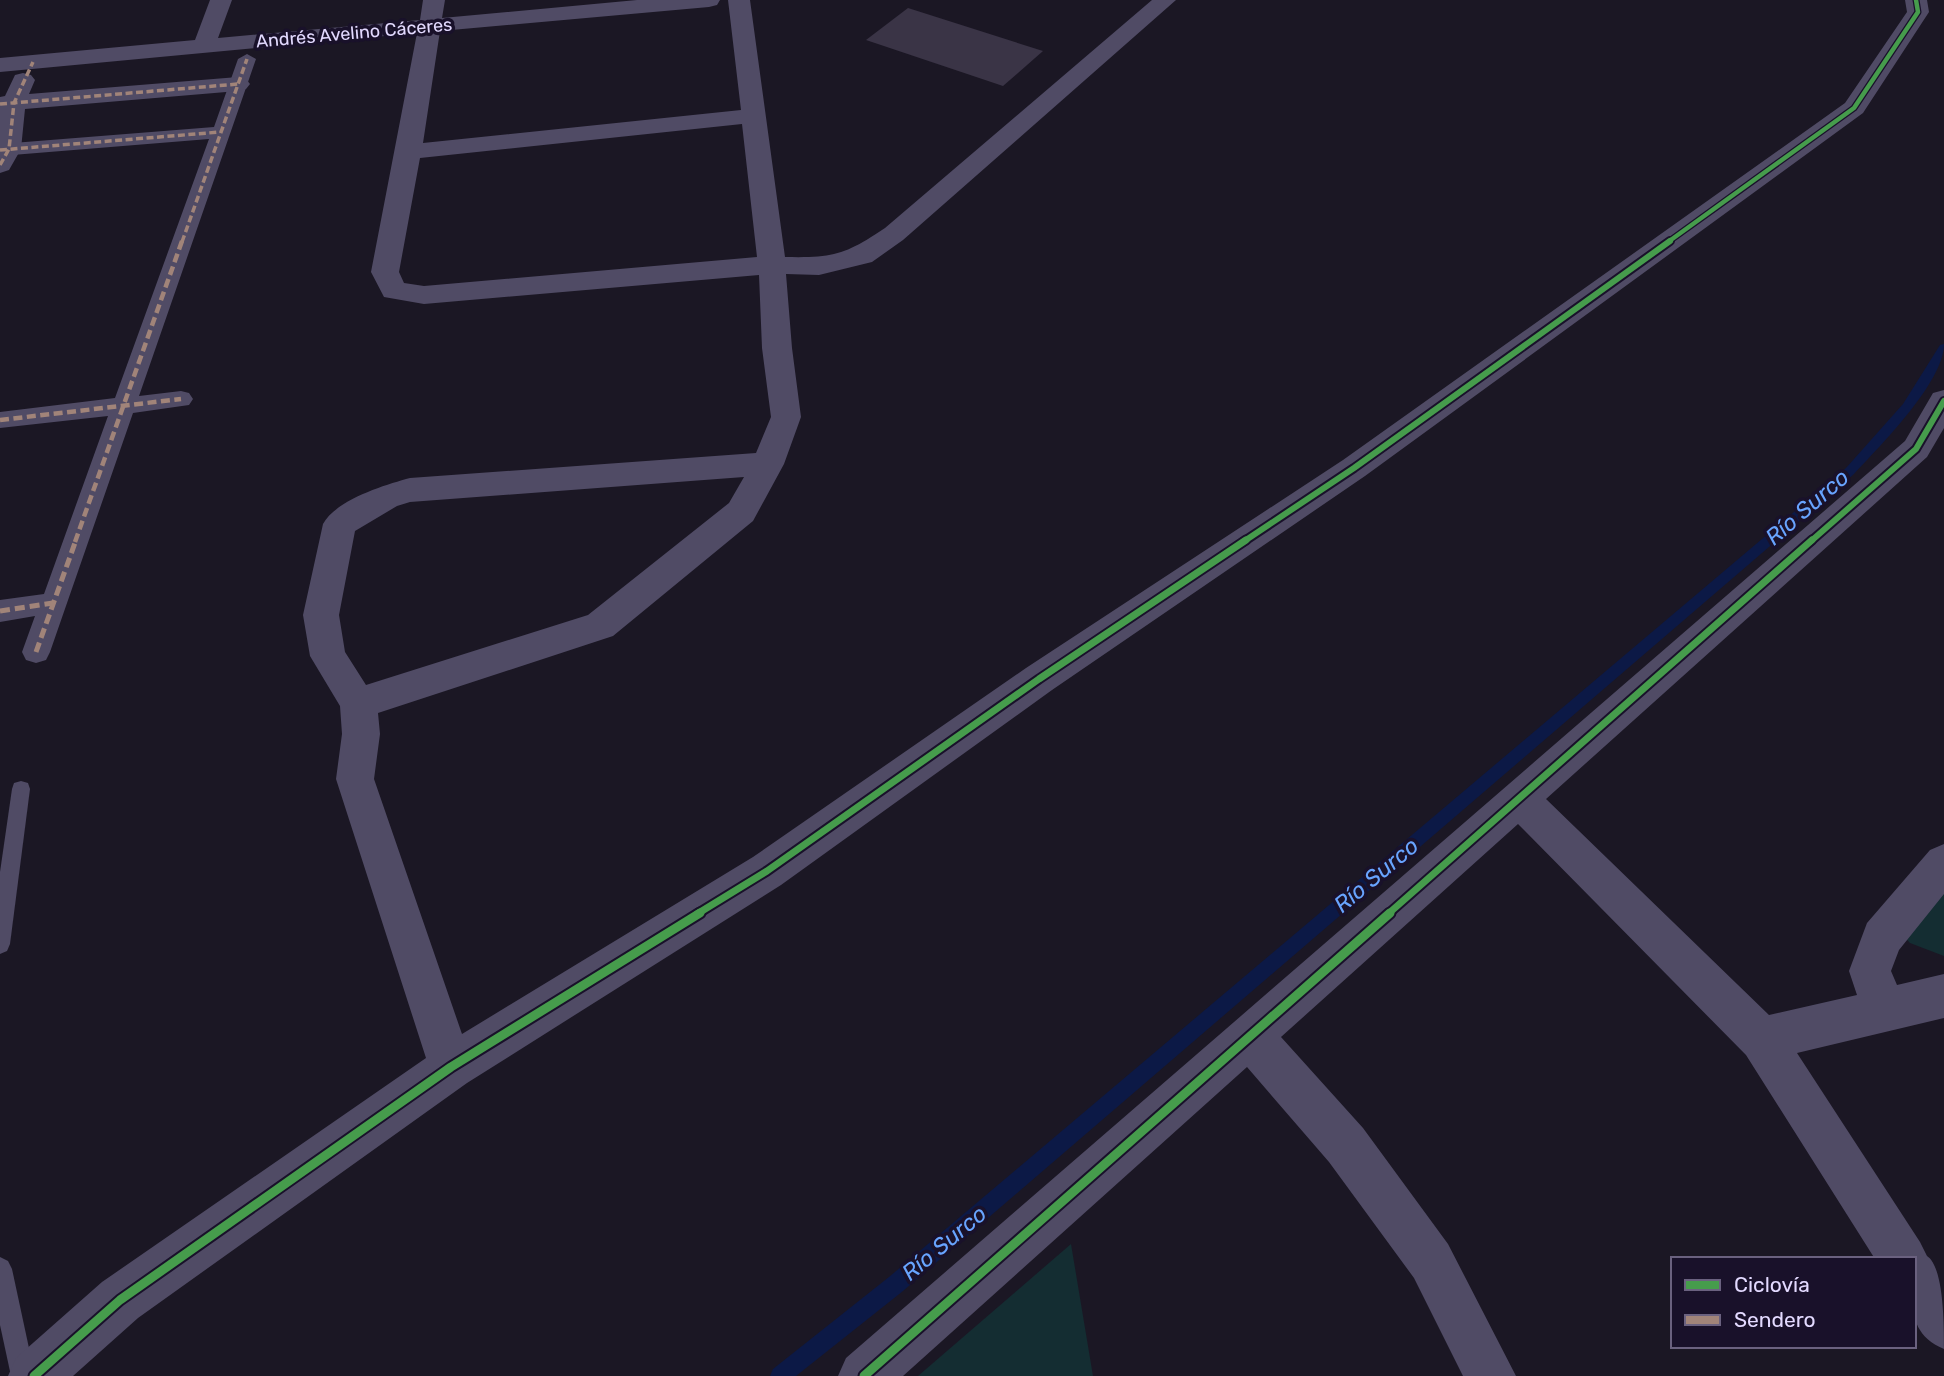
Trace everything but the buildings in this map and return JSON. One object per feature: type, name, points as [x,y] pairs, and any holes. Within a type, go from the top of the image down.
[{"type":"street","points":[[204,47],[221,0]]},
{"type":"street","points":[[434,0],[409,152],[385,272],[394,291],[424,295],[772,265],[820,266],[862,256],[894,234],[1165,0]]},
{"type":"street","name":"Andrés Avelino Cáceres","points":[[0,65],[709,0]]},
{"type":"street","points":[[358,703],[600,626],[741,512],[768,464],[786,417],[776,348],[772,265],[739,0]]},
{"type":"street","points":[[34,1376],[120,1300],[452,1067],[767,871],[1039,679],[1354,468],[1854,108],[1918,12],[1916,0]]},
{"type":"street","points":[[36,652],[247,59]]},
{"type":"street","points":[[33,62],[7,103],[3,155],[220,132]]},
{"type":"street","points":[[7,103],[238,84]]},
{"type":"street","points":[[409,152],[752,116]]},
{"type":"street","points":[[0,420],[181,399]]},
{"type":"street","points":[[864,1376],[1519,799],[1930,456],[1944,401]]},
{"type":"street","points":[[452,1067],[355,779],[362,734],[358,703],[328,656],[321,615],[340,524],[386,497],[410,490],[768,464]]},
{"type":"street","points":[[0,611],[53,603]]},
{"type":"street","points":[[1519,799],[1762,1039],[1902,1257]]},
{"type":"street","points":[[1885,1010],[1870,971],[1882,938],[1944,863]]},
{"type":"street","points":[[1762,1039],[1944,996]]},
{"type":"street","points":[[1250,1035],[1346,1146],[1431,1261],[1490,1376]]},
{"type":"street","points":[[1916,1279],[1944,1324]]},
{"type":"lane","points":[[0,944],[21,789]]},
{"type":"lane","points":[[0,1269],[23,1376]]},
{"type":"green space","points":[[1944,865],[1944,956],[1910,943],[1899,931]]},
{"type":"green space","points":[[1071,1244],[1093,1376],[918,1376]]},
{"type":"waterway","name":"Río Surco","points":[[780,1376],[896,1284],[1850,471],[1907,407],[1944,348]]},
{"type":"marked path","points":[[36,652],[247,59]]},
{"type":"marked path","points":[[0,165],[9,149],[14,103],[33,62]]},
{"type":"marked path","points":[[0,104],[238,84]]},
{"type":"marked path","points":[[0,150],[220,132]]},
{"type":"marked path","points":[[0,420],[181,399]]},
{"type":"marked path","points":[[0,611],[53,603]]},
{"type":"cycle path","points":[[34,1376],[120,1300],[451,1067],[767,871],[1039,679],[1354,468],[1854,108],[1918,12],[1916,0]]},
{"type":"cycle path","points":[[864,1376],[1916,449],[1944,401]]}]
